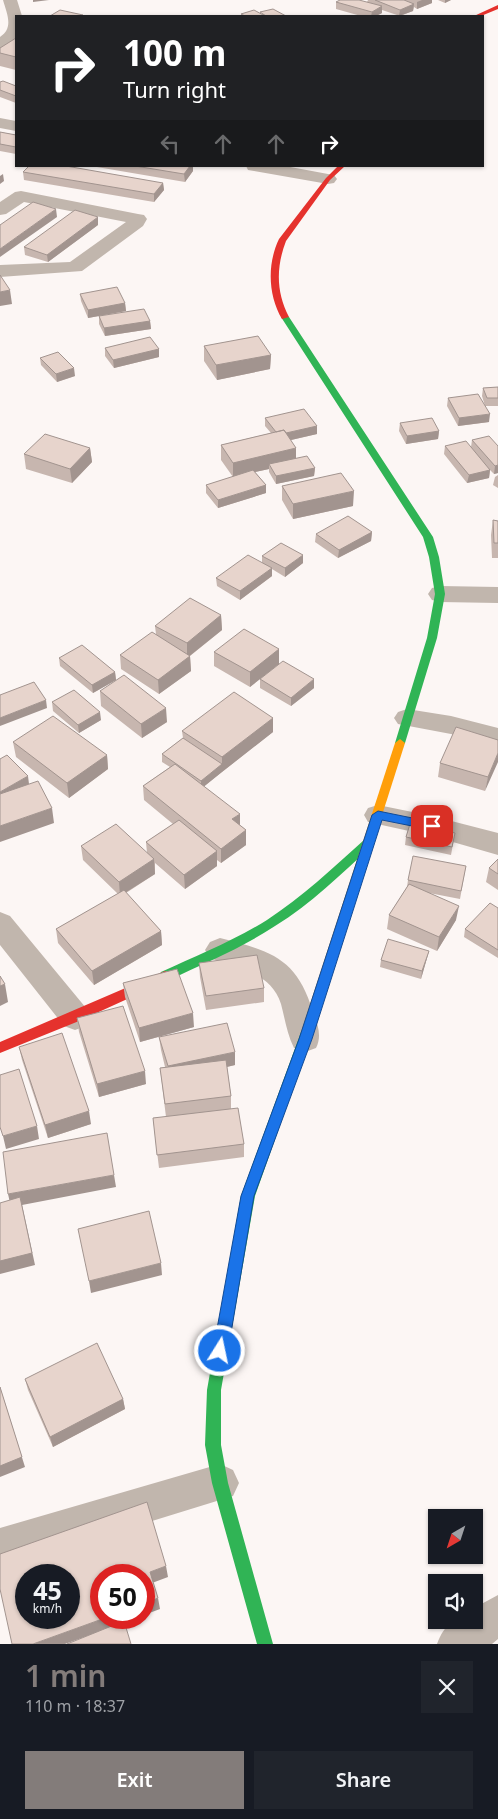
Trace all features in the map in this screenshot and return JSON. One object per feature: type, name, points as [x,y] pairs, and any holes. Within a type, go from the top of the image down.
[{"type":"main road","points":[[479,15],[498,7]]},
{"type":"main road","points":[[265,1644],[220,1483],[213,1445],[214,1390],[248,1196],[305,1039],[369,842],[381,816],[412,719],[445,594],[428,537],[283,314],[273,286],[276,252],[328,179],[341,167]]},
{"type":"main road","points":[[0,1048],[75,1017],[220,950],[271,923],[329,878],[369,842]]},
{"type":"street","points":[[10,0],[15,18]]},
{"type":"street","points":[[0,44],[13,35],[15,26]]},
{"type":"street","points":[[0,123],[15,126]]},
{"type":"street","points":[[260,167],[328,179]]},
{"type":"street","points":[[0,210],[21,196],[138,219],[137,222],[74,267],[0,271]]},
{"type":"street","points":[[445,594],[492,594]]},
{"type":"street","points":[[412,719],[451,724],[498,737]]},
{"type":"street","points":[[381,816],[432,826],[498,844]]},
{"type":"street","points":[[0,924],[75,1017]]},
{"type":"street","points":[[220,950],[244,955],[268,966],[285,980],[295,997],[305,1039]]},
{"type":"street","points":[[0,1548],[220,1483]]},
{"type":"street","points":[[457,1644],[498,1615]]},
{"type":"building","points":[[340,0],[359,0],[382,6],[372,12],[336,2]]},
{"type":"building","points":[[375,0],[404,0],[414,4],[400,10]]},
{"type":"building","points":[[273,9],[284,15],[264,15],[260,12]]},
{"type":"building","points":[[60,10],[83,15],[52,15]]},
{"type":"building","points":[[254,10],[263,15],[243,15],[241,14]]},
{"type":"building","points":[[15,39],[15,57],[0,53],[0,48]]},
{"type":"building","points":[[3,81],[15,86],[15,96],[0,90],[0,82]]},
{"type":"building","points":[[0,132],[15,135],[15,147],[0,144]]},
{"type":"building","points":[[28,167],[72,167],[163,183],[154,194],[23,172]]},
{"type":"building","points":[[141,167],[189,167],[184,174]]},
{"type":"building","points":[[33,202],[56,209],[0,249],[0,225]]},
{"type":"building","points":[[75,210],[98,217],[47,255],[24,247]]},
{"type":"building","points":[[0,275],[10,290],[0,292]]},
{"type":"building","points":[[117,287],[125,303],[88,310],[80,294]]},
{"type":"building","points":[[144,309],[150,321],[104,328],[99,316]]},
{"type":"building","points":[[258,336],[271,355],[216,365],[204,346]]},
{"type":"building","points":[[150,337],[159,349],[113,360],[105,348]]},
{"type":"building","points":[[58,352],[74,368],[56,374],[40,358]]},
{"type":"building","points":[[498,387],[498,398],[487,398],[483,388]]},
{"type":"building","points":[[478,394],[490,414],[459,418],[448,398]]},
{"type":"building","points":[[304,409],[317,426],[286,433],[284,430],[276,432],[265,418]]},
{"type":"building","points":[[432,418],[439,431],[407,436],[400,423]]},
{"type":"building","points":[[284,430],[296,448],[233,463],[221,445]]},
{"type":"building","points":[[45,434],[90,448],[70,469],[24,454]]},
{"type":"building","points":[[489,436],[498,446],[498,465],[495,466],[472,440]]},
{"type":"building","points":[[466,441],[490,470],[469,475],[445,446]]},
{"type":"building","points":[[307,456],[315,468],[276,476],[269,464]]},
{"type":"building","points":[[253,470],[266,485],[218,500],[206,485]]},
{"type":"building","points":[[341,473],[354,491],[293,504],[282,486]]},
{"type":"building","points":[[348,516],[372,532],[339,550],[316,534]]},
{"type":"building","points":[[493,520],[498,521],[498,543],[494,543]]},
{"type":"building","points":[[281,543],[303,555],[285,568],[262,556]]},
{"type":"building","points":[[248,555],[272,568],[240,591],[216,578]]},
{"type":"building","points":[[190,598],[221,615],[187,643],[155,626]]},
{"type":"building","points":[[244,629],[279,649],[250,672],[214,652]]},
{"type":"building","points":[[152,632],[190,656],[158,680],[120,655]]},
{"type":"building","points":[[82,645],[115,672],[92,685],[59,658]]},
{"type":"building","points":[[283,661],[314,679],[291,698],[260,679]]},
{"type":"building","points":[[124,675],[166,708],[141,724],[100,691]]},
{"type":"building","points":[[34,682],[46,700],[0,718],[0,695]]},
{"type":"building","points":[[74,690],[100,712],[78,725],[52,702]]},
{"type":"building","points":[[234,692],[273,718],[222,757],[182,731]]},
{"type":"building","points":[[53,716],[107,755],[67,783],[13,742]]},
{"type":"building","points":[[456,727],[498,740],[498,753],[488,777],[440,763]]},
{"type":"building","points":[[183,738],[222,764],[201,781],[162,754]]},
{"type":"building","points":[[7,755],[28,776],[0,792],[0,759]]},
{"type":"building","points":[[175,764],[240,814],[232,819],[246,830],[221,849],[143,786]]},
{"type":"building","points":[[38,781],[52,808],[0,826],[0,794]]},
{"type":"building","points":[[179,820],[217,851],[184,875],[146,842]]},
{"type":"building","points":[[116,824],[154,859],[119,882],[81,846]]},
{"type":"building","points":[[410,824],[455,833],[452,847],[406,837]]},
{"type":"building","points":[[413,856],[466,866],[461,891],[408,880]]},
{"type":"building","points":[[498,859],[498,874],[489,868]]},
{"type":"building","points":[[409,884],[459,906],[439,937],[389,915]]},
{"type":"building","points":[[124,890],[161,931],[92,971],[56,929]]},
{"type":"building","points":[[490,903],[498,908],[498,950],[465,929]]},
{"type":"building","points":[[388,939],[429,951],[422,971],[381,960]]},
{"type":"building","points":[[257,955],[264,988],[206,996],[199,963]]},
{"type":"building","points":[[177,969],[193,1013],[139,1028],[123,983]]},
{"type":"building","points":[[0,976],[5,984],[0,986]]},
{"type":"building","points":[[123,1006],[145,1071],[97,1084],[77,1018]]},
{"type":"building","points":[[227,1023],[235,1052],[168,1066],[159,1037]]},
{"type":"building","points":[[62,1033],[89,1111],[45,1125],[19,1047]]},
{"type":"building","points":[[226,1060],[231,1096],[165,1104],[160,1068]]},
{"type":"building","points":[[19,1069],[37,1126],[3,1136],[0,1127],[0,1075]]},
{"type":"building","points":[[238,1108],[244,1144],[157,1155],[153,1118]]},
{"type":"building","points":[[107,1133],[114,1175],[8,1194],[3,1152]]},
{"type":"building","points":[[20,1197],[32,1253],[0,1261],[0,1203]]},
{"type":"building","points":[[149,1211],[161,1263],[89,1281],[78,1229]]},
{"type":"building","points":[[97,1343],[123,1399],[50,1437],[25,1379]]},
{"type":"building","points":[[0,1387],[22,1457],[0,1466]]},
{"type":"building","points":[[147,1502],[166,1566],[155,1570],[155,1564],[90,1564],[90,1623],[80,1627],[80,1564],[15,1564],[15,1629],[75,1629],[33,1644],[12,1644],[0,1589],[0,1554]]},
{"type":"building","points":[[155,1588],[158,1598],[155,1599]]},
{"type":"building","points":[[104,1629],[126,1629],[131,1644],[67,1644]]},
{"type":"traffic: fast","points":[[285,317],[428,537],[434,557],[440,594],[432,638],[400,743]]},
{"type":"traffic: fast","points":[[165,976],[232,945],[271,923],[309,895],[368,843]]},
{"type":"traffic: fast","points":[[265,1644],[220,1483],[213,1445],[214,1390],[248,1196],[307,1032]]},
{"type":"traffic: slow","points":[[307,1032],[400,743]]},
{"type":"traffic: jam","points":[[479,15],[498,7]]},
{"type":"traffic: jam","points":[[285,317],[277,299],[274,279],[276,259],[282,241],[328,179],[341,167]]},
{"type":"traffic: jam","points":[[0,1048],[75,1017],[165,976]]},
{"type":"route","points":[[220,1351],[248,1196],[305,1039],[378,815],[432,826]]}]
